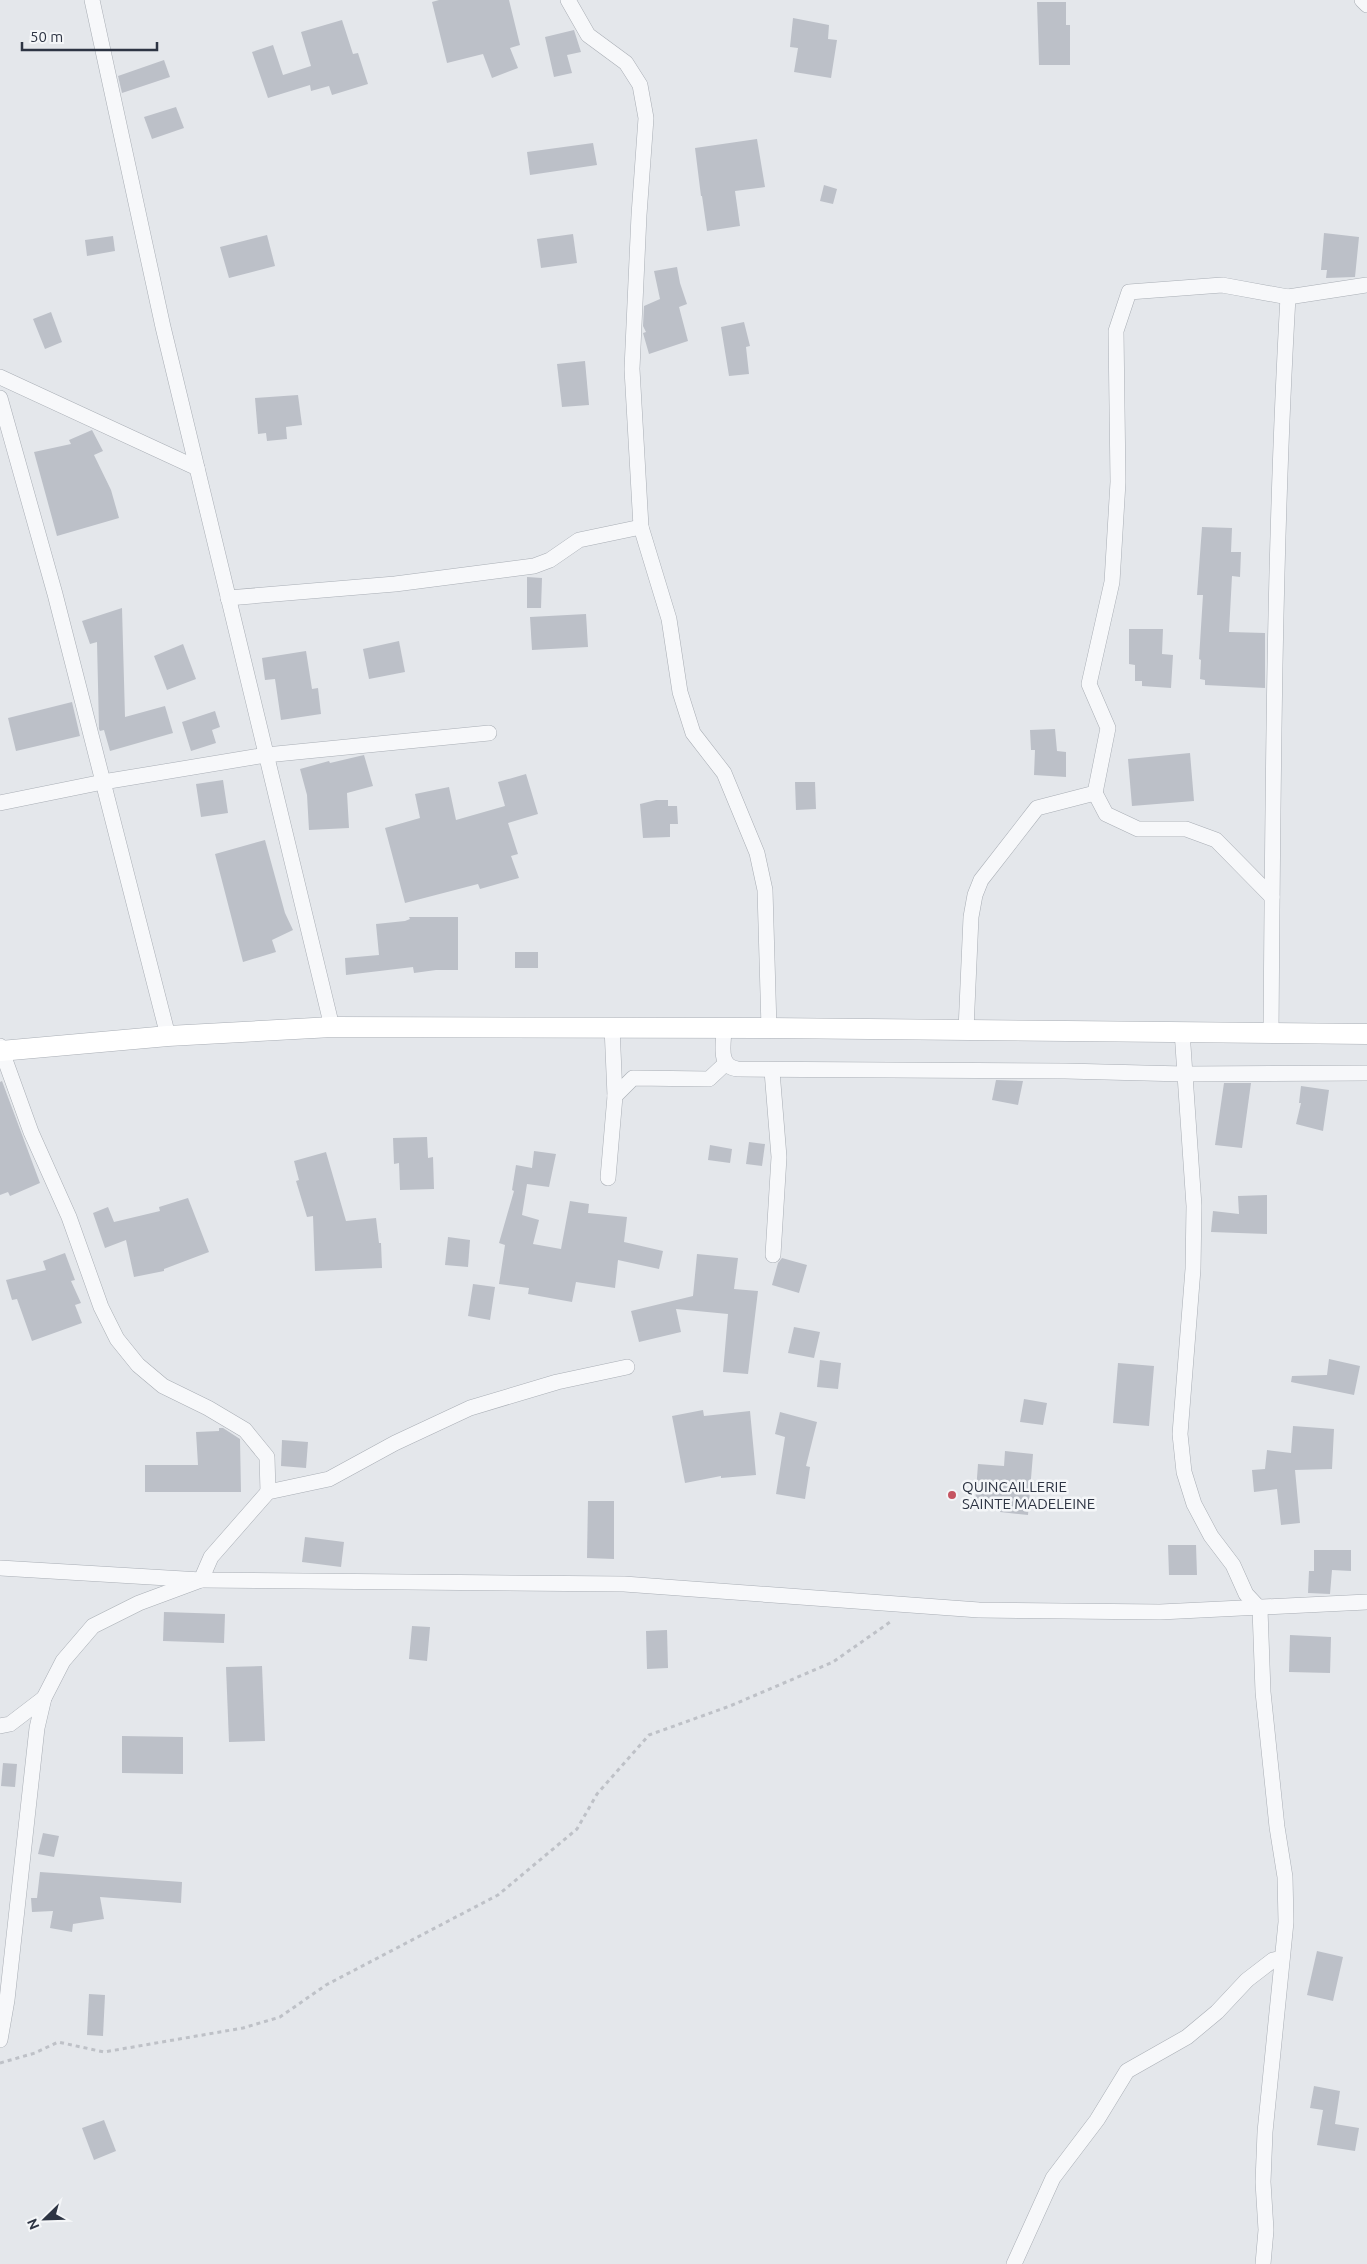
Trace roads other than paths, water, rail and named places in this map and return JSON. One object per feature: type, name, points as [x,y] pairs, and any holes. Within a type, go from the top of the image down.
[{"type":"street","points":[[92,0],[163,327],[332,1026]]},
{"type":"street","points":[[568,0],[588,35],[626,63],[640,85],[646,118],[639,215],[632,369],[641,527],[669,619],[680,692],[694,732],[724,773],[757,853],[765,890],[769,1028]]},
{"type":"street","points":[[1362,0],[1367,5]]},
{"type":"street","points":[[1272,897],[1216,840],[1186,829],[1138,829],[1106,814],[1095,793],[1108,728],[1089,684],[1112,582],[1118,482],[1116,331],[1130,292],[1222,285],[1288,297],[1367,285]]},
{"type":"street","points":[[1271,1033],[1279,446],[1288,297]]},
{"type":"street","points":[[0,377],[197,468]]},
{"type":"street","points":[[0,398],[54,594],[168,1036]]},
{"type":"street","points":[[228,598],[395,584],[534,566],[550,560],[580,540],[641,527]]},
{"type":"street","points":[[0,802],[103,782],[266,756],[489,733]]},
{"type":"street","points":[[966,1030],[971,917],[975,895],[981,880],[1037,808],[1095,793]]},
{"type":"street","points":[[268,1492],[267,1457],[245,1430],[208,1408],[163,1386],[138,1365],[117,1339],[101,1307],[69,1217],[31,1132],[0,1049],[332,1026],[1367,1034]]},
{"type":"street","points":[[608,1178],[614,1096],[612,1027]]},
{"type":"street","points":[[724,1028],[723,1059],[731,1069],[772,1071],[1065,1071],[1184,1074],[1367,1073]]},
{"type":"street","points":[[1182,1032],[1194,1206],[1193,1269],[1180,1434],[1184,1472],[1194,1504],[1211,1536],[1234,1565],[1246,1594],[1260,1608],[1263,1692],[1278,1827],[1286,1877],[1286,1922],[1265,2132],[1262,2182],[1266,2230],[1263,2264]]},
{"type":"street","points":[[614,1096],[633,1078],[709,1079],[726,1064]]},
{"type":"street","points":[[772,1071],[779,1157],[773,1255]]},
{"type":"street","points":[[0,2040],[7,2000],[37,1728],[44,1698],[64,1660],[93,1626],[139,1603],[201,1580],[211,1557],[268,1492],[329,1479],[395,1443],[470,1408],[557,1382],[627,1367]]},
{"type":"street","points":[[0,1568],[201,1580],[624,1584],[978,1610],[1160,1612],[1367,1602]]},
{"type":"street","points":[[0,1726],[10,1724],[44,1698]]},
{"type":"street","points":[[1014,2264],[1053,2178],[1097,2120],[1128,2071],[1187,2037],[1217,2012],[1247,1980],[1273,1960],[1282,1958]]},
{"type":"place","name":"QUINCAILLERIE SAINTE MADELEINE","points":[[952,1495]]}]
